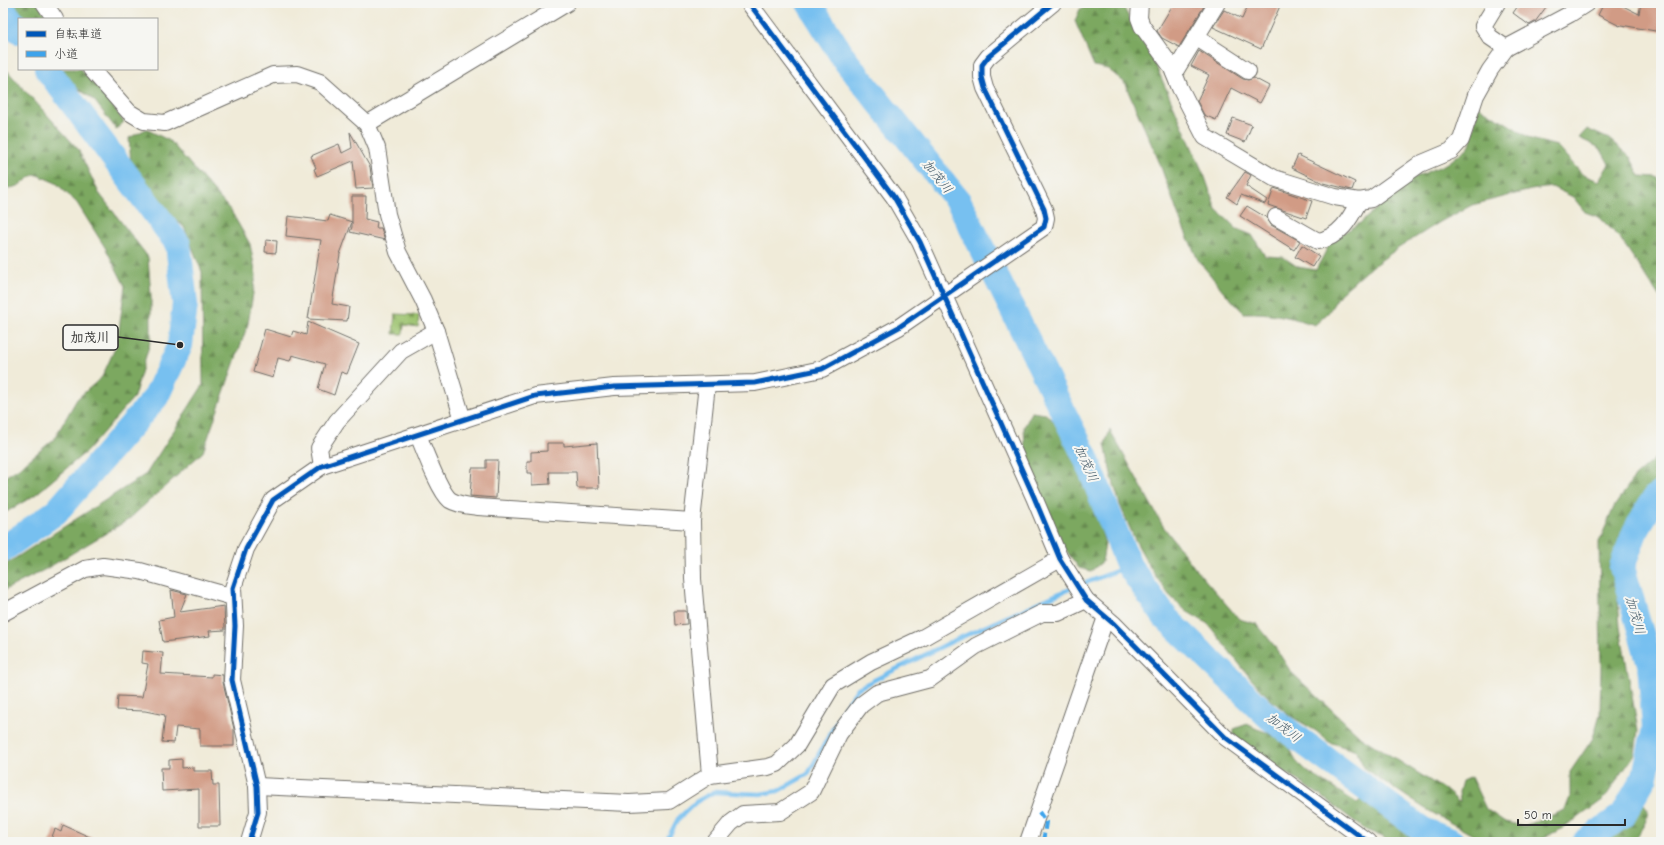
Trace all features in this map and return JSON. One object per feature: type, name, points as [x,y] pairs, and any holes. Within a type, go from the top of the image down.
[{"type":"street","points":[[44,3],[54,18]]},
{"type":"street","points":[[367,124],[567,3]]},
{"type":"street","points":[[749,3],[894,197],[920,242],[1034,497],[1060,559],[1083,596],[1106,617],[1225,737],[1368,842]]},
{"type":"street","points":[[249,842],[258,812],[257,786],[232,680],[235,626],[233,588],[246,549],[273,500],[322,466],[535,396],[614,387],[755,383],[822,369],[899,327],[1044,227],[1046,218],[1044,209],[996,113],[982,77],[982,65],[988,57],[1053,3]]},
{"type":"street","points":[[1140,3],[1139,18],[1142,26],[1171,66],[1180,88],[1205,137],[1274,178],[1336,197],[1359,201],[1371,199],[1420,164],[1451,151],[1462,140],[1476,95],[1490,70],[1506,48],[1570,14],[1587,3]]},
{"type":"street","points":[[1174,74],[1217,3]]},
{"type":"street","points":[[1496,3],[1483,26],[1490,37],[1506,48]]},
{"type":"street","points":[[1197,38],[1248,71]]},
{"type":"street","points":[[91,70],[129,112],[144,121],[165,123],[273,75],[297,74],[320,82],[367,124],[377,148],[387,214],[398,252],[423,300],[436,331],[464,420]]},
{"type":"street","points":[[1276,217],[1318,241],[1327,240],[1345,226],[1359,201]]},
{"type":"street","points":[[322,466],[319,448],[337,421],[401,351],[436,331]]},
{"type":"street","points":[[707,385],[692,520],[693,579],[710,775]]},
{"type":"street","points":[[418,435],[442,489],[449,499],[458,504],[478,507],[692,520]]},
{"type":"street","points":[[257,786],[629,803],[669,801],[710,775],[768,767],[777,764],[798,745],[833,685],[871,662],[922,638],[1060,559]]},
{"type":"street","points":[[3,613],[85,569],[103,566],[140,571],[233,597]]},
{"type":"street","points":[[715,842],[731,823],[743,814],[780,812],[811,792],[839,734],[860,705],[877,693],[930,679],[976,646],[1042,613],[1058,613],[1083,596]]},
{"type":"street","points":[[1028,842],[1106,617]]},
{"type":"green space","points":[[10,3],[38,3],[47,18],[18,18]]},
{"type":"green space","points":[[1099,3],[1121,3],[1156,66],[1205,177],[1216,209],[1237,229],[1252,235],[1265,256],[1283,257],[1298,267],[1316,270],[1332,239],[1359,224],[1411,179],[1448,163],[1470,146],[1478,106],[1531,139],[1557,146],[1583,175],[1599,181],[1609,164],[1600,148],[1579,138],[1587,129],[1609,139],[1630,157],[1640,176],[1657,177],[1661,184],[1661,299],[1620,238],[1599,217],[1585,212],[1573,197],[1552,187],[1531,190],[1472,205],[1440,222],[1397,249],[1366,271],[1340,294],[1328,313],[1315,325],[1263,313],[1244,313],[1224,292],[1198,260],[1180,220],[1158,159],[1124,82],[1108,69],[1094,66],[1075,21],[1080,9]]},
{"type":"green space","points":[[3,66],[78,149],[99,193],[148,257],[151,296],[151,339],[134,397],[87,451],[35,495],[3,514],[3,478],[19,468],[54,439],[77,399],[102,377],[117,344],[125,286],[106,249],[77,203],[56,183],[35,174],[18,186],[3,190]]},
{"type":"green space","points":[[57,70],[82,70],[110,102],[124,122],[116,129],[94,100],[77,88]]},
{"type":"green space","points":[[146,129],[170,141],[231,211],[250,244],[256,275],[248,324],[203,452],[128,520],[46,569],[3,591],[3,566],[146,474],[203,385],[202,272],[184,227],[149,196],[131,165],[129,138]]},
{"type":"green space","points":[[395,314],[419,315],[418,327],[404,325],[403,334],[393,334]]},
{"type":"green space","points":[[1032,412],[1046,414],[1063,430],[1076,457],[1098,517],[1105,544],[1102,562],[1091,571],[1079,568],[1064,548],[1054,529],[1025,448],[1024,427]]},
{"type":"green space","points":[[1110,430],[1163,526],[1194,567],[1239,619],[1257,624],[1273,644],[1291,672],[1361,737],[1448,792],[1460,803],[1459,792],[1462,781],[1471,777],[1486,809],[1505,822],[1524,826],[1565,810],[1570,797],[1570,772],[1593,738],[1600,714],[1601,667],[1599,542],[1614,507],[1634,477],[1661,453],[1661,479],[1622,549],[1617,584],[1620,627],[1638,730],[1635,754],[1604,799],[1564,828],[1533,842],[1485,842],[1424,808],[1365,769],[1356,751],[1329,742],[1316,731],[1292,717],[1271,700],[1251,679],[1208,624],[1186,611],[1169,595],[1152,571],[1135,540],[1120,505],[1111,474],[1105,444]]},
{"type":"green space","points":[[1247,724],[1281,737],[1288,744],[1296,761],[1305,770],[1357,803],[1364,797],[1386,819],[1402,830],[1414,842],[1388,842],[1383,837],[1366,830],[1324,798],[1234,736],[1234,729]]},
{"type":"green space","points":[[1641,801],[1647,809],[1647,818],[1643,827],[1631,842],[1594,842],[1626,820],[1630,811]]},
{"type":"building","points":[[1174,3],[1206,3],[1179,47],[1162,38],[1157,31]]},
{"type":"building","points":[[1249,3],[1274,3],[1280,6],[1261,49],[1213,27],[1224,10],[1242,19]]},
{"type":"building","points":[[1520,3],[1549,3],[1535,22],[1529,25],[1513,13]]},
{"type":"building","points":[[1604,3],[1617,3],[1639,14],[1641,3],[1661,3],[1661,32],[1620,26],[1598,15]]},
{"type":"building","points":[[1199,51],[1243,79],[1248,80],[1254,78],[1269,86],[1260,103],[1231,88],[1216,120],[1204,115],[1197,101],[1209,75],[1191,66]]},
{"type":"building","points":[[1233,118],[1252,125],[1245,142],[1227,135]]},
{"type":"building","points":[[350,132],[370,167],[373,188],[356,189],[353,161],[317,176],[314,169],[316,168],[311,156],[339,144],[342,153],[352,148]]},
{"type":"building","points":[[1298,155],[1355,182],[1352,190],[1323,183],[1292,168]]},
{"type":"building","points":[[1245,172],[1251,175],[1246,186],[1267,200],[1265,204],[1241,195],[1237,204],[1227,197]]},
{"type":"building","points":[[1274,188],[1312,201],[1306,218],[1268,205]]},
{"type":"building","points":[[352,196],[366,196],[365,219],[377,222],[376,228],[381,228],[385,240],[350,232],[352,227]]},
{"type":"building","points":[[1247,206],[1267,218],[1271,225],[1300,241],[1294,250],[1240,216]]},
{"type":"building","points":[[330,215],[352,222],[340,254],[332,304],[349,307],[347,321],[308,319],[321,240],[286,236],[288,216],[328,221]]},
{"type":"building","points":[[266,240],[277,241],[276,253],[265,252]]},
{"type":"building","points":[[1302,245],[1319,256],[1312,267],[1295,257]]},
{"type":"building","points":[[308,322],[359,344],[347,374],[341,372],[334,395],[318,389],[325,364],[292,355],[290,361],[278,358],[273,378],[253,372],[265,329],[291,337],[293,331],[306,335]]},
{"type":"building","points":[[547,443],[564,443],[564,446],[597,443],[599,488],[577,488],[576,472],[549,472],[550,484],[532,485],[532,473],[527,473],[527,461],[531,461],[531,452],[547,451]]},
{"type":"building","points":[[486,460],[498,460],[496,498],[470,496],[472,468],[486,468]]},
{"type":"building","points":[[171,590],[187,594],[180,612],[224,606],[225,630],[209,631],[210,636],[163,642],[159,620],[174,617]]},
{"type":"building","points":[[674,611],[686,611],[687,624],[675,625]]},
{"type":"building","points":[[143,651],[163,653],[161,674],[212,677],[212,674],[223,675],[223,682],[234,729],[234,746],[200,746],[200,729],[176,727],[174,743],[162,742],[165,715],[145,711],[117,710],[118,696],[142,697],[148,664],[142,663]]},
{"type":"building","points":[[182,759],[182,768],[193,767],[193,771],[212,771],[213,785],[219,785],[220,826],[199,826],[199,789],[162,791],[161,768],[169,768],[169,760]]},
{"type":"building","points":[[63,825],[101,842],[50,842],[55,829],[61,832]]},
{"type":"waterway","name":"加茂川","points":[[809,3],[845,60],[959,202],[1086,458],[1129,566],[1165,617],[1269,717],[1421,829],[1452,842]]},
{"type":"waterway","name":"加茂川","points":[[3,10],[18,30]]},
{"type":"waterway","name":"加茂川","points":[[3,549],[56,512],[156,397],[180,345],[185,304],[178,244],[48,70]]},
{"type":"waterway","name":"加茂川","points":[[1585,842],[1623,815],[1645,776],[1655,728],[1650,664],[1622,567],[1635,532],[1655,497],[1661,493]]},
{"type":"waterway","points":[[666,842],[678,819],[696,802],[714,792],[760,794],[778,791],[808,774],[845,706],[858,688],[953,641],[1060,593],[1129,566]]},
{"type":"marked path","points":[[1039,812],[1046,822],[1043,842]]},
{"type":"cycle path","points":[[749,3],[894,197],[920,242],[1034,497],[1060,559],[1086,600],[1114,624],[1225,737],[1368,842]]},
{"type":"cycle path","points":[[249,842],[258,812],[257,786],[232,680],[235,626],[233,588],[246,549],[273,500],[322,466],[535,396],[614,387],[755,383],[822,369],[899,327],[1044,227],[1046,218],[1044,209],[985,88],[982,77],[982,65],[988,57],[1053,3]]},
{"type":"place","name":"加茂川","points":[[180,345]]}]
